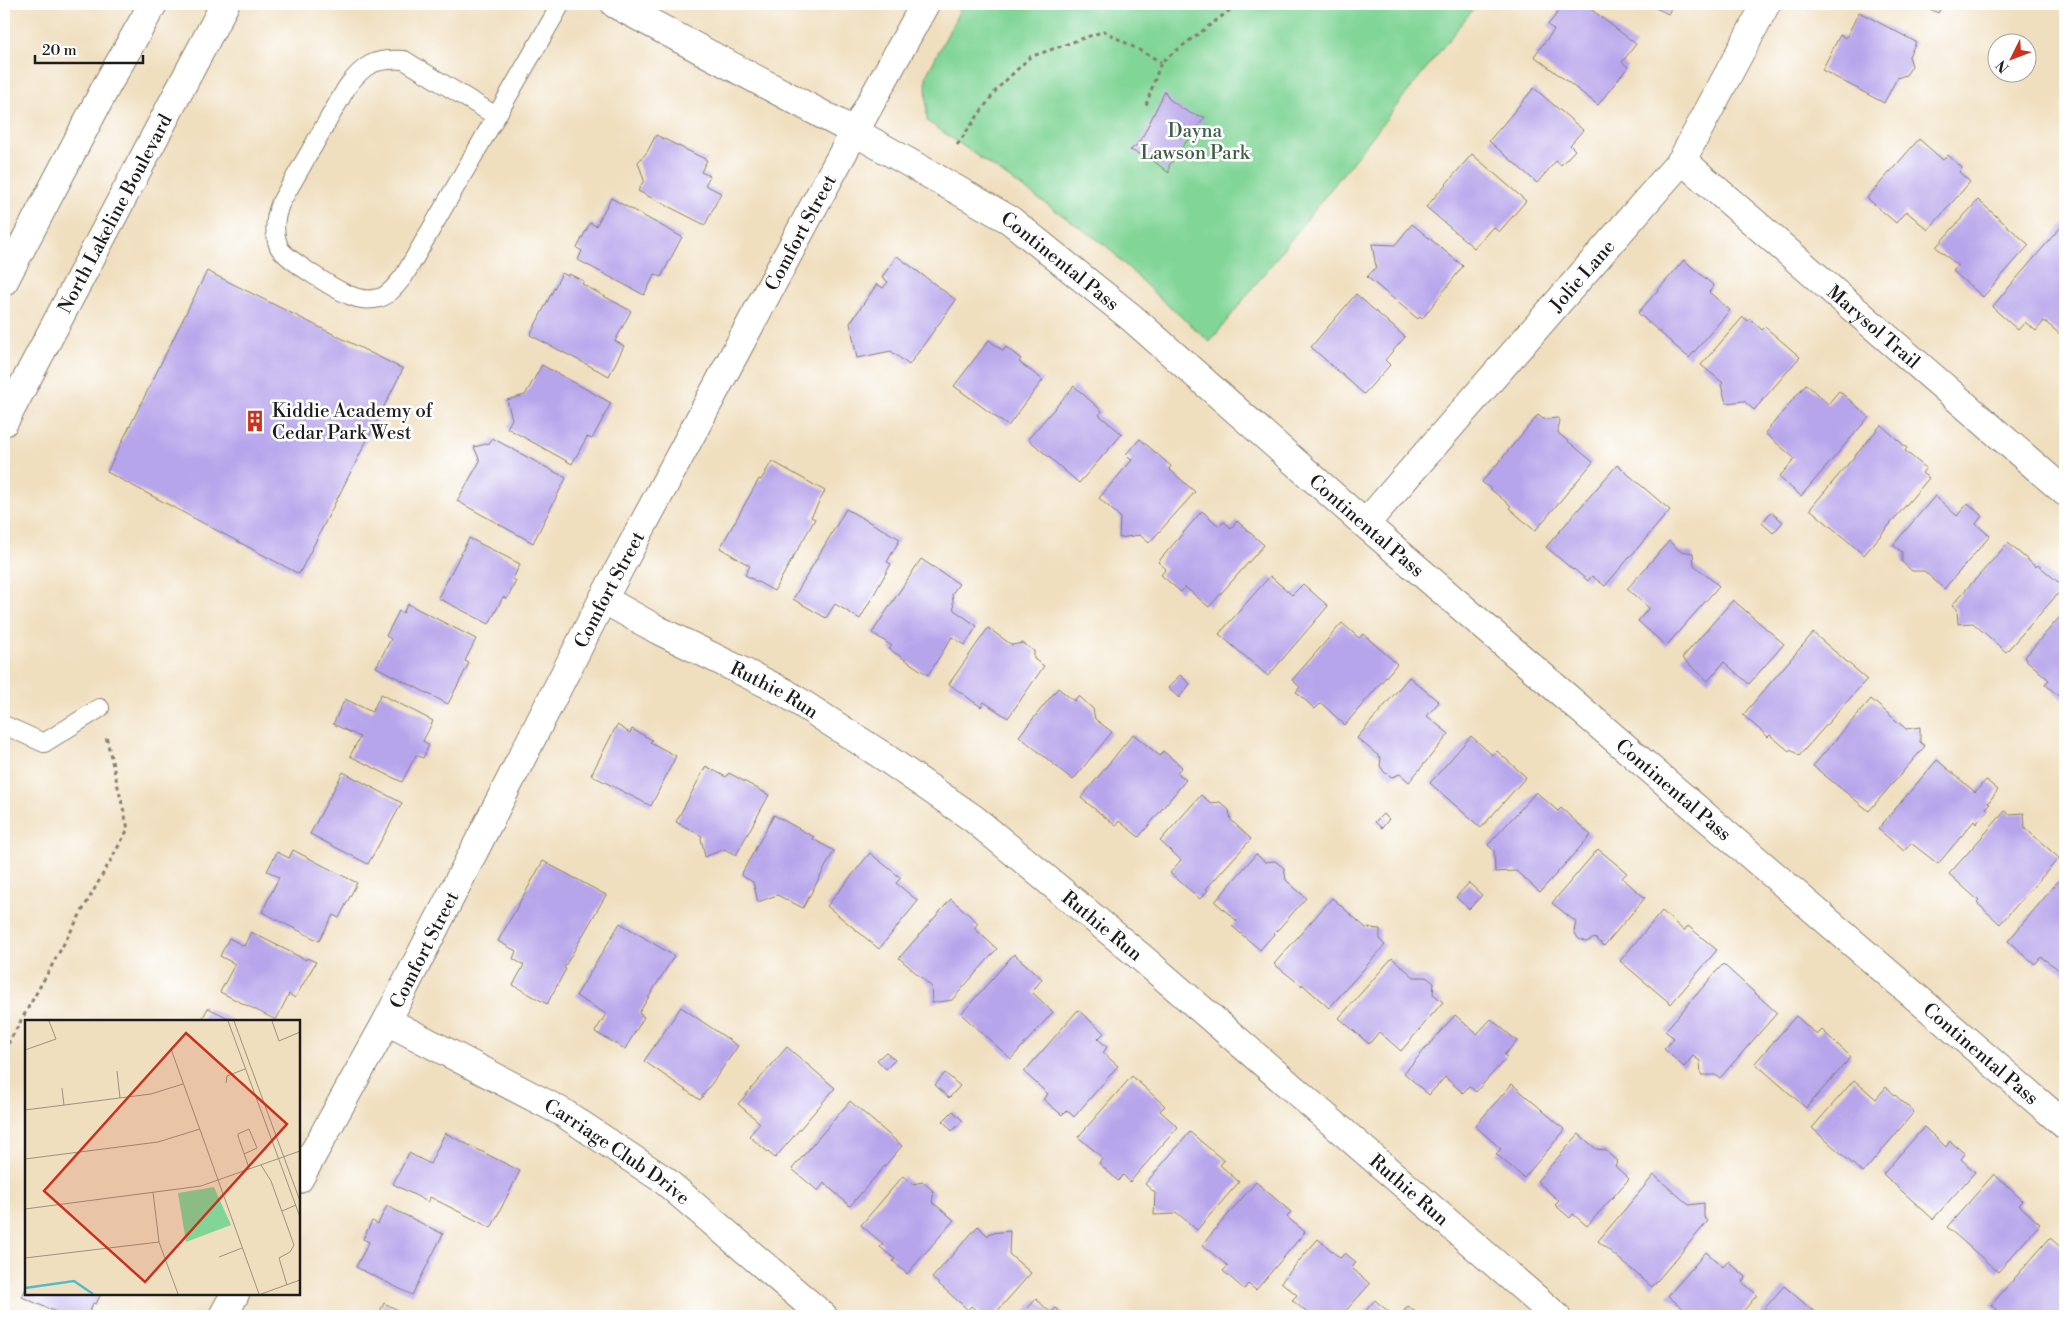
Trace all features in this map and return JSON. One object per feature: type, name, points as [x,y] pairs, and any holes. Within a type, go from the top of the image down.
[{"type":"street","points":[[4,281],[107,85],[153,4]]},
{"type":"street","name":"North Lakeline Boulevard","points":[[4,422],[225,4]]},
{"type":"street","name":"Continental Pass","points":[[615,4],[855,132],[1010,220],[1132,318],[1365,524],[2065,1125]]},
{"type":"street","name":"Comfort Street","points":[[300,1177],[387,1021],[603,599],[816,202],[926,4]]},
{"type":"street","name":"Jolie Lane","points":[[1365,524],[1682,160],[1766,4]]},
{"type":"street","name":"Marysol Trail","points":[[1682,160],[2065,492]]},
{"type":"street","name":"Ruthie Run","points":[[603,599],[658,630],[784,692],[883,756],[974,819],[1142,958],[1556,1316]]},
{"type":"street","name":"Carriage Club Drive","points":[[387,1021],[562,1112],[664,1180],[823,1316]]},
{"type":"street","points":[[222,1316],[234,1295]]},
{"type":"lane","points":[[496,116],[404,60],[386,59],[370,64],[358,73],[347,87],[280,202],[276,215],[276,232],[280,248],[291,260],[347,294],[364,300],[380,298],[393,289],[404,276],[561,4]]},
{"type":"lane","points":[[4,725],[44,743],[100,708]]},
{"type":"path","points":[[1146,105],[1161,62],[1238,4]]},
{"type":"path","points":[[957,145],[997,89],[1030,57],[1104,31],[1161,62]]},
{"type":"path","points":[[4,1051],[128,829],[100,708]]},
{"type":"green space","name":"Dayna Lawson Park","points":[[963,4],[1477,4],[1210,342],[1155,294],[1105,245],[927,121],[926,76]]},
{"type":"building","points":[[1564,4],[1571,7],[1573,4],[1584,4],[1636,44],[1622,62],[1628,67],[1598,105],[1534,56],[1554,30],[1548,25]]},
{"type":"building","points":[[1648,4],[1673,4],[1668,14]]},
{"type":"building","points":[[1921,4],[1943,4],[1938,13]]},
{"type":"building","points":[[1859,12],[1916,42],[1909,56],[1912,66],[1906,75],[1897,78],[1884,103],[1822,70],[1840,35],[1846,38]]},
{"type":"building","points":[[1534,88],[1583,130],[1570,145],[1575,150],[1561,165],[1556,161],[1537,183],[1489,141]]},
{"type":"building","points":[[1165,91],[1168,98],[1181,108],[1192,114],[1205,117],[1176,155],[1169,166],[1169,173],[1151,159],[1130,150],[1137,145],[1144,134]]},
{"type":"building","points":[[656,135],[707,160],[701,172],[710,176],[705,185],[721,193],[705,225],[638,191],[644,180],[638,162],[647,152]]},
{"type":"building","points":[[1919,139],[1943,160],[1948,155],[1962,168],[1959,172],[1970,182],[1928,230],[1906,211],[1896,223],[1867,198]]},
{"type":"building","points":[[1472,154],[1526,201],[1499,232],[1493,227],[1474,248],[1426,207]]},
{"type":"building","points":[[611,198],[682,237],[661,277],[655,274],[644,295],[578,260],[582,251],[577,248],[590,223],[596,226]]},
{"type":"building","points":[[1978,200],[2029,245],[1983,297],[1953,271],[1958,266],[1936,247]]},
{"type":"building","points":[[2065,222],[2065,328],[2060,334],[2044,321],[2036,331],[2025,322],[2018,330],[1992,307]]},
{"type":"building","points":[[1412,224],[1463,266],[1422,319],[1420,317],[1418,319],[1367,277],[1376,267],[1372,244],[1395,245]]},
{"type":"building","points":[[897,256],[956,300],[909,365],[891,351],[857,358],[850,323],[877,284],[883,288],[888,282],[882,277]]},
{"type":"building","points":[[1684,260],[1714,286],[1709,292],[1730,310],[1689,358],[1638,313]]},
{"type":"building","name":"Kiddie Academy of Cedar Park West","points":[[207,271],[403,369],[299,574],[107,472]]},
{"type":"building","points":[[562,273],[584,281],[582,284],[631,311],[615,341],[624,346],[609,376],[530,335]]},
{"type":"building","points":[[1356,294],[1405,337],[1385,360],[1390,365],[1364,394],[1311,347]]},
{"type":"building","points":[[1743,317],[1748,321],[1750,319],[1762,330],[1765,327],[1800,357],[1754,410],[1744,401],[1726,403],[1721,385],[1723,383],[1701,365]]},
{"type":"building","points":[[989,340],[1003,351],[1006,347],[1021,359],[1019,362],[1043,380],[1008,426],[954,386]]},
{"type":"building","points":[[542,365],[611,403],[592,439],[587,437],[572,464],[507,428],[512,419],[507,400],[525,395]]},
{"type":"building","points":[[1806,384],[1828,404],[1839,391],[1869,417],[1801,496],[1779,477],[1795,459],[1765,433]]},
{"type":"building","points":[[1074,386],[1102,411],[1099,415],[1122,434],[1079,483],[1028,439]]},
{"type":"building","points":[[1538,415],[1543,419],[1559,418],[1558,433],[1593,462],[1535,531],[1509,508],[1511,506],[1482,482]]},
{"type":"building","points":[[1881,425],[1907,448],[1905,451],[1926,468],[1922,473],[1929,478],[1864,555],[1810,509]]},
{"type":"building","points":[[492,438],[566,478],[533,543],[457,501],[480,461],[474,447],[490,443]]},
{"type":"building","points":[[1140,439],[1171,466],[1169,469],[1195,492],[1149,543],[1140,535],[1119,538],[1120,517],[1099,498],[1132,460],[1126,454]]},
{"type":"building","points":[[772,461],[825,491],[811,517],[815,519],[774,591],[745,575],[750,566],[720,548],[759,479],[761,480]]},
{"type":"building","points":[[1617,465],[1670,510],[1605,586],[1592,576],[1588,581],[1546,547]]},
{"type":"building","points":[[1935,496],[1957,516],[1968,503],[1982,516],[1976,524],[1990,536],[1944,589],[1924,571],[1912,571],[1902,562],[1902,552],[1893,545]]},
{"type":"building","points":[[846,509],[900,539],[887,562],[891,564],[860,619],[835,604],[826,618],[793,599]]},
{"type":"building","points":[[1202,511],[1219,526],[1224,522],[1231,528],[1237,521],[1264,545],[1209,607],[1185,587],[1181,592],[1161,575],[1166,569],[1158,562]]},
{"type":"building","points":[[1771,512],[1783,522],[1773,533],[1762,523]]},
{"type":"building","points":[[469,538],[520,564],[513,579],[516,581],[507,599],[503,597],[489,624],[438,598]]},
{"type":"building","points":[[1669,541],[1680,551],[1693,553],[1694,565],[1719,586],[1666,646],[1638,621],[1649,608],[1627,589]]},
{"type":"building","points":[[2008,543],[2036,567],[2038,565],[2064,587],[2006,652],[1973,623],[1958,624],[1957,609],[1952,605]]},
{"type":"building","points":[[921,559],[959,584],[952,594],[954,610],[977,626],[965,645],[952,637],[928,675],[889,649],[892,646],[872,633]]},
{"type":"building","points":[[1270,576],[1292,595],[1303,584],[1328,606],[1268,676],[1219,634]]},
{"type":"building","points":[[1733,600],[1784,644],[1749,684],[1724,662],[1708,681],[1682,658]]},
{"type":"building","points":[[408,604],[476,639],[465,661],[469,663],[448,704],[376,667],[391,639],[386,636],[399,611],[403,613]]},
{"type":"building","points":[[2065,611],[2065,702],[2045,684],[2049,680],[2024,658]]},
{"type":"building","points":[[1342,623],[1359,638],[1363,634],[1397,664],[1345,725],[1321,703],[1315,709],[1296,692],[1300,687],[1292,680]]},
{"type":"building","points":[[988,628],[1012,645],[1023,643],[1034,651],[1034,659],[1044,666],[1008,718],[984,702],[981,707],[949,684]]},
{"type":"building","points":[[1813,633],[1867,679],[1799,756],[1791,749],[1789,751],[1770,735],[1768,737],[1743,715]]},
{"type":"building","points":[[1180,675],[1190,684],[1179,698],[1168,688]]},
{"type":"building","points":[[1409,677],[1439,702],[1427,716],[1449,734],[1409,782],[1400,774],[1392,777],[1385,773],[1380,766],[1381,758],[1357,738]]},
{"type":"building","points":[[1058,688],[1074,701],[1078,696],[1080,697],[1093,709],[1095,719],[1112,732],[1073,780],[1019,736]]},
{"type":"building","points":[[381,694],[433,721],[423,741],[429,745],[423,758],[416,755],[402,782],[350,756],[360,737],[333,724],[345,699],[372,712]]},
{"type":"building","points":[[1871,699],[1906,729],[1920,727],[1920,742],[1925,746],[1869,811],[1813,766]]},
{"type":"building","points":[[617,725],[630,733],[632,729],[652,740],[650,742],[676,756],[651,806],[591,775]]},
{"type":"building","points":[[1133,734],[1160,756],[1163,751],[1182,767],[1177,772],[1186,780],[1139,837],[1119,821],[1116,826],[1081,798]]},
{"type":"building","points":[[1471,736],[1492,755],[1497,751],[1526,777],[1481,828],[1430,783]]},
{"type":"building","points":[[1937,760],[1975,792],[1986,780],[1998,790],[1988,803],[1990,804],[1986,808],[1988,810],[1976,824],[1974,821],[1938,864],[1911,843],[1904,851],[1878,829]]},
{"type":"building","points":[[706,766],[726,777],[729,773],[769,795],[736,855],[724,849],[705,857],[702,836],[676,822]]},
{"type":"building","points":[[343,772],[402,803],[368,864],[310,834]]},
{"type":"building","points":[[1536,792],[1558,811],[1561,808],[1591,835],[1540,892],[1516,871],[1495,872],[1494,851],[1488,845]]},
{"type":"building","points":[[1201,795],[1211,803],[1220,802],[1229,810],[1231,820],[1251,839],[1206,889],[1208,890],[1200,899],[1170,873],[1181,860],[1160,841]]},
{"type":"building","points":[[2005,811],[2009,814],[2024,813],[2025,828],[2059,858],[2000,924],[1977,903],[1979,901],[1949,874]]},
{"type":"building","points":[[1383,814],[1389,819],[1382,828],[1375,822]]},
{"type":"building","points":[[774,815],[814,837],[813,839],[834,851],[803,908],[777,895],[758,902],[753,882],[741,875]]},
{"type":"building","points":[[1598,849],[1627,873],[1622,878],[1645,898],[1604,946],[1595,938],[1586,942],[1579,939],[1574,932],[1576,922],[1552,903]]},
{"type":"building","points":[[293,850],[357,883],[339,918],[333,915],[319,941],[262,912],[279,877],[267,871],[277,852],[289,858]]},
{"type":"building","points":[[870,853],[901,878],[896,883],[918,901],[879,949],[827,906]]},
{"type":"building","points":[[1256,854],[1265,862],[1275,861],[1284,868],[1286,880],[1306,898],[1260,950],[1232,926],[1237,921],[1215,902]]},
{"type":"building","points":[[543,861],[606,895],[564,968],[566,969],[547,1004],[513,985],[524,965],[513,959],[516,951],[498,941]]},
{"type":"building","points":[[2065,873],[2065,974],[2041,957],[2035,964],[2008,941]]},
{"type":"building","points":[[1469,883],[1482,895],[1469,909],[1456,897]]},
{"type":"building","points":[[1332,898],[1366,928],[1380,929],[1380,940],[1385,945],[1329,1008],[1302,984],[1302,986],[1274,964]]},
{"type":"building","points":[[951,899],[978,923],[974,928],[997,949],[952,1000],[932,1003],[931,986],[899,958]]},
{"type":"building","points":[[1662,911],[1684,931],[1688,926],[1717,950],[1671,1004],[1620,961]]},
{"type":"building","points":[[620,923],[674,956],[639,1013],[644,1017],[625,1049],[595,1032],[606,1014],[576,996]]},
{"type":"building","points":[[251,932],[306,960],[307,958],[316,962],[295,998],[289,994],[276,1020],[220,992],[235,964],[220,956],[229,938],[244,946]]},
{"type":"building","points":[[1014,954],[1042,979],[1032,992],[1053,1012],[1011,1059],[961,1014]]},
{"type":"building","points":[[1392,958],[1414,977],[1426,977],[1434,983],[1433,994],[1443,1002],[1401,1051],[1379,1032],[1369,1044],[1339,1018]]},
{"type":"building","points":[[1723,964],[1777,1013],[1720,1078],[1715,1075],[1701,1075],[1700,1061],[1693,1056],[1684,1067],[1664,1049],[1674,1038],[1665,1031]]},
{"type":"building","points":[[681,1007],[738,1046],[700,1100],[644,1061]]},
{"type":"building","points":[[208,1008],[233,1020],[202,1020]]},
{"type":"building","points":[[1078,1010],[1104,1033],[1098,1039],[1107,1047],[1103,1053],[1118,1066],[1074,1117],[1067,1110],[1062,1115],[1043,1099],[1048,1094],[1024,1072]]},
{"type":"building","points":[[1455,1015],[1477,1034],[1491,1019],[1517,1041],[1504,1055],[1507,1057],[1476,1092],[1469,1086],[1463,1093],[1445,1077],[1429,1095],[1404,1073]]},
{"type":"building","points":[[1796,1016],[1817,1035],[1822,1030],[1851,1057],[1806,1108],[1755,1063]]},
{"type":"building","points":[[787,1047],[835,1088],[775,1158],[749,1136],[760,1123],[738,1104]]},
{"type":"building","points":[[886,1052],[895,1060],[886,1069],[877,1060]]},
{"type":"building","points":[[945,1073],[960,1086],[949,1098],[935,1085]]},
{"type":"building","points":[[1132,1076],[1165,1106],[1160,1111],[1178,1127],[1130,1182],[1123,1175],[1118,1181],[1099,1163],[1103,1158],[1078,1137]]},
{"type":"building","points":[[1854,1080],[1876,1099],[1886,1087],[1914,1112],[1863,1173],[1812,1128]]},
{"type":"building","points":[[1512,1084],[1565,1130],[1524,1178],[1496,1154],[1501,1149],[1475,1126]]},
{"type":"building","points":[[850,1101],[902,1146],[850,1206],[824,1183],[818,1191],[792,1169]]},
{"type":"building","points":[[953,1111],[963,1121],[952,1131],[943,1121]]},
{"type":"building","points":[[1924,1127],[1946,1147],[1950,1141],[1965,1154],[1961,1159],[1975,1172],[1933,1219],[1883,1174]]},
{"type":"building","points":[[1190,1132],[1224,1161],[1220,1165],[1239,1182],[1197,1230],[1176,1212],[1174,1214],[1154,1215],[1155,1193],[1145,1184]]},
{"type":"building","points":[[445,1133],[520,1171],[491,1228],[430,1197],[428,1202],[393,1184],[409,1153],[430,1164]]},
{"type":"building","points":[[1579,1134],[1596,1149],[1605,1150],[1618,1161],[1615,1166],[1629,1179],[1587,1226],[1573,1214],[1570,1218],[1555,1205],[1559,1201],[1537,1181]]},
{"type":"building","points":[[1994,1174],[2023,1201],[2019,1205],[2040,1224],[1998,1272],[1947,1227]]},
{"type":"building","points":[[1654,1175],[1689,1205],[1704,1203],[1704,1217],[1708,1221],[1652,1287],[1598,1241]]},
{"type":"building","points":[[903,1176],[912,1184],[923,1182],[934,1192],[932,1202],[954,1220],[907,1274],[893,1261],[895,1259],[880,1247],[883,1244],[861,1225]]},
{"type":"building","points":[[1256,1182],[1291,1212],[1287,1217],[1305,1232],[1256,1290],[1248,1284],[1244,1289],[1223,1271],[1228,1266],[1202,1245]]},
{"type":"building","points":[[387,1206],[443,1234],[412,1295],[356,1267],[369,1242],[363,1239],[372,1221],[378,1224]]},
{"type":"building","points":[[978,1226],[988,1236],[990,1233],[1010,1231],[1009,1254],[1031,1273],[993,1316],[983,1316],[971,1306],[968,1310],[932,1278]]},
{"type":"building","points":[[2050,1238],[2065,1251],[2065,1316],[2004,1316],[1991,1305]]},
{"type":"building","points":[[1318,1239],[1340,1258],[1345,1253],[1356,1262],[1352,1268],[1370,1284],[1341,1316],[1321,1316],[1319,1314],[1311,1316],[1292,1300],[1297,1295],[1281,1282]]},
{"type":"building","points":[[1706,1252],[1723,1267],[1728,1261],[1746,1277],[1742,1282],[1757,1295],[1739,1316],[1692,1316],[1668,1296]]},
{"type":"building","points":[[1784,1286],[1790,1291],[1819,1316],[1758,1316]]},
{"type":"building","points":[[25,1290],[25,1295],[100,1295],[96,1304],[93,1303],[88,1316],[65,1316],[22,1297]]},
{"type":"building","points":[[1036,1299],[1051,1313],[1056,1308],[1065,1316],[1021,1316]]},
{"type":"building","points":[[1375,1300],[1377,1302],[1394,1316],[1361,1316]]},
{"type":"building","points":[[384,1303],[410,1316],[378,1316]]},
{"type":"building","points":[[1408,1306],[1420,1316],[1400,1316]]},
{"type":"place","name":"Kiddie Academy of Cedar Park West","points":[[255,421]]}]
